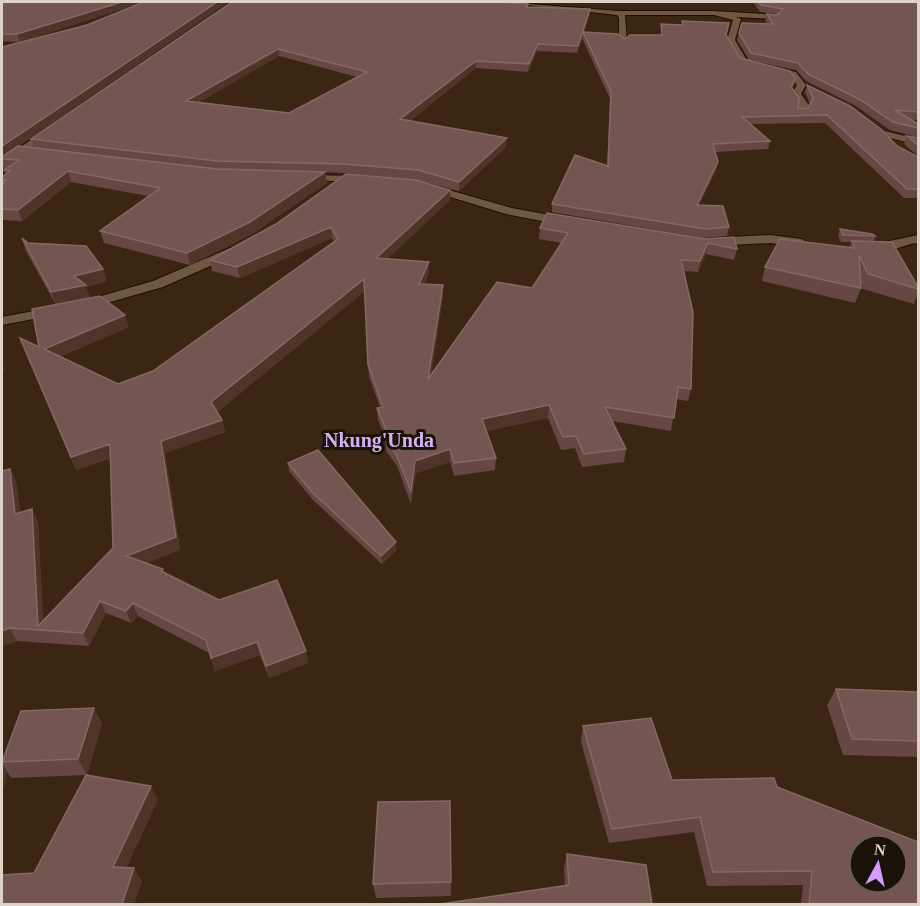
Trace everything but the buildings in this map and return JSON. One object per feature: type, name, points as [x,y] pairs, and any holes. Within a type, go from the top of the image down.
[{"type":"street","points":[[503,2],[621,16],[714,13],[776,17]]},
{"type":"street","points":[[714,13],[737,20],[731,39],[745,64],[793,74],[802,85],[812,89]]},
{"type":"street","points":[[621,16],[636,22]]},
{"type":"street","points":[[621,16],[623,42]]},
{"type":"street","points":[[801,113],[804,105],[796,94],[802,85]]},
{"type":"street","points":[[2,165],[60,124]]},
{"type":"street","points":[[874,125],[899,150]]},
{"type":"street","points":[[885,134],[918,142]]},
{"type":"street","points":[[21,152],[44,154]]},
{"type":"street","points":[[289,178],[380,180]]},
{"type":"street","points":[[327,192],[344,178]]},
{"type":"street","points":[[418,185],[510,211],[582,225]]},
{"type":"street","points":[[692,242],[703,244],[770,239],[814,244]]},
{"type":"street","points":[[857,249],[885,250],[899,241],[918,239]]},
{"type":"street","points":[[2,321],[111,300],[175,279],[239,248]]},
{"type":"district","name":"Nkung'Unda","points":[[379,440]]}]
